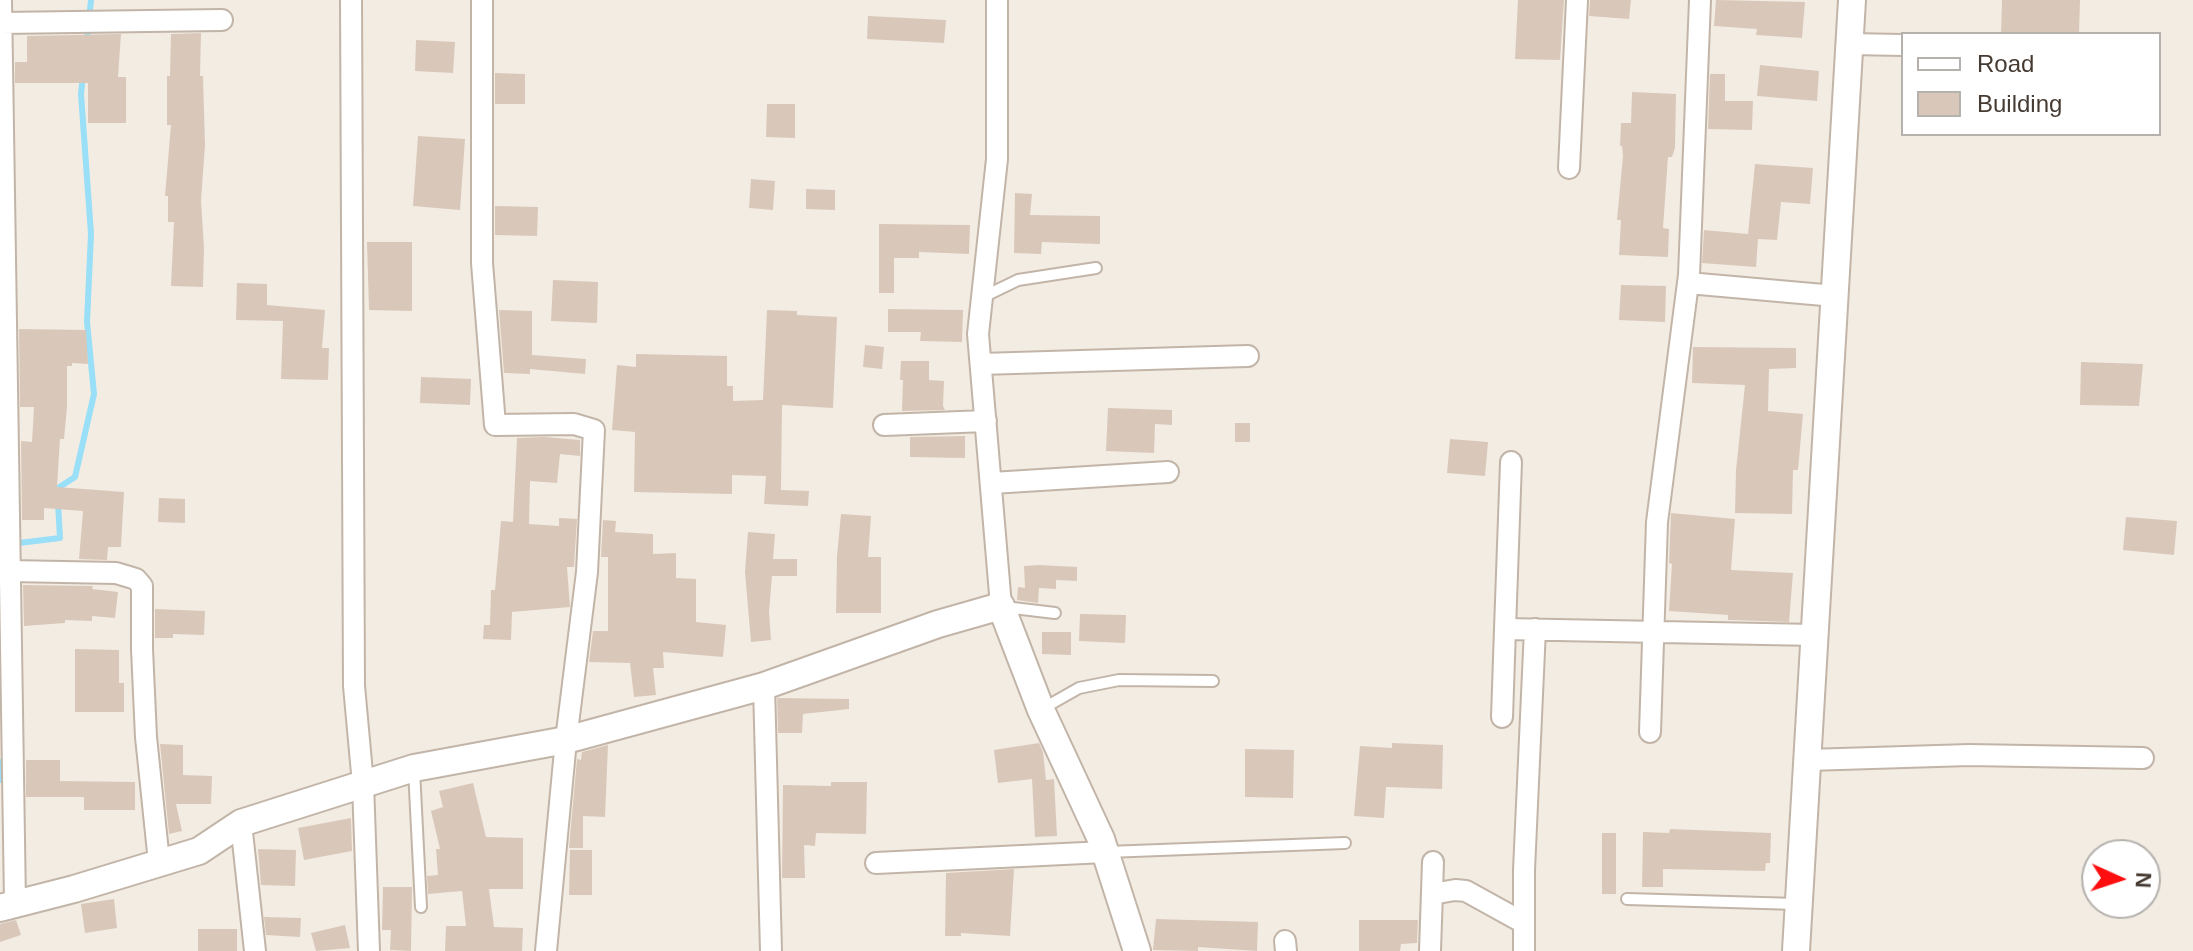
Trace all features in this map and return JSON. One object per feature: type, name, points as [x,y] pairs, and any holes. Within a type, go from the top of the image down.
[{"type":"street","points":[[1,0],[4,416],[10,571],[6,712],[7,906],[199,851],[241,823],[414,768],[566,740],[764,686],[924,629],[1002,610]]},
{"type":"street","points":[[351,0],[354,686],[363,784],[369,951]]},
{"type":"street","points":[[482,0],[482,263],[495,425],[574,424],[594,430],[587,572],[566,740],[546,951]]},
{"type":"street","points":[[997,0],[997,159],[978,334],[1002,610],[1041,710],[1105,852],[1137,951]]},
{"type":"street","points":[[1569,168],[1577,0]]},
{"type":"street","points":[[1650,732],[1657,522],[1688,283],[1700,0]]},
{"type":"street","points":[[1796,951],[1852,0]]},
{"type":"street","points":[[1,23],[222,20]]},
{"type":"street","points":[[1849,44],[1901,45]]},
{"type":"street","points":[[1688,283],[1835,296]]},
{"type":"street","points":[[981,364],[1248,356]]},
{"type":"street","points":[[884,425],[986,421]]},
{"type":"street","points":[[1502,717],[1511,462]]},
{"type":"street","points":[[992,483],[1168,472]]},
{"type":"street","points":[[10,571],[116,573],[136,579],[142,586],[146,737],[159,862]]},
{"type":"street","points":[[1505,629],[1815,635]]},
{"type":"street","points":[[1524,951],[1524,870],[1535,629]]},
{"type":"street","points":[[764,686],[771,951]]},
{"type":"street","points":[[1808,760],[1969,755],[2143,758]]},
{"type":"street","points":[[241,823],[255,951]]},
{"type":"street","points":[[876,863],[1105,852]]},
{"type":"street","points":[[1430,951],[1433,862]]},
{"type":"street","points":[[1432,894],[1466,891],[1524,923]]},
{"type":"lane","points":[[982,298],[1018,280],[1096,268]]},
{"type":"lane","points":[[1002,610],[1013,608],[1055,613]]},
{"type":"lane","points":[[1041,710],[1079,688],[1119,680],[1213,681]]},
{"type":"lane","points":[[414,768],[421,907]]},
{"type":"lane","points":[[1105,852],[1345,843]]},
{"type":"lane","points":[[1627,899],[1799,904]]},
{"type":"building","points":[[1518,0],[1564,0],[1560,60],[1515,59]]},
{"type":"building","points":[[1590,0],[1631,0],[1629,19],[1589,16]]},
{"type":"building","points":[[1716,0],[1805,2],[1802,38],[1756,35],[1757,29],[1714,26]]},
{"type":"building","points":[[2002,0],[2080,0],[2079,32],[2001,32]]},
{"type":"building","points":[[868,16],[946,20],[944,43],[867,39]]},
{"type":"building","points":[[201,33],[200,76],[203,76],[205,145],[201,200],[203,287],[171,286],[174,222],[168,222],[168,196],[165,196],[171,125],[167,125],[167,76],[170,76],[171,34]]},
{"type":"building","points":[[121,34],[118,77],[126,77],[126,123],[88,123],[88,83],[15,83],[15,62],[27,62],[27,36]]},
{"type":"building","points":[[416,40],[455,42],[453,73],[415,71]]},
{"type":"building","points":[[1760,65],[1819,71],[1817,101],[1757,96]]},
{"type":"building","points":[[495,73],[525,74],[525,104],[495,104]]},
{"type":"building","points":[[1710,74],[1725,74],[1725,101],[1753,101],[1752,130],[1708,129]]},
{"type":"building","points":[[1632,92],[1676,94],[1675,148],[1672,157],[1668,157],[1663,228],[1669,229],[1668,257],[1619,255],[1621,220],[1617,220],[1623,156],[1621,123],[1631,123]]},
{"type":"building","points":[[767,104],[795,104],[795,138],[766,137]]},
{"type":"building","points":[[418,136],[465,139],[460,210],[413,206]]},
{"type":"building","points":[[1755,164],[1813,168],[1810,204],[1781,202],[1777,240],[1758,239],[1756,267],[1702,263],[1704,230],[1748,234]]},
{"type":"building","points":[[751,179],[775,181],[773,210],[749,208]]},
{"type":"building","points":[[806,189],[835,190],[835,210],[806,209]]},
{"type":"building","points":[[1015,193],[1032,194],[1030,215],[1100,216],[1100,244],[1042,242],[1041,254],[1014,253]]},
{"type":"building","points":[[495,206],[538,207],[537,236],[495,235]]},
{"type":"building","points":[[879,224],[970,225],[969,254],[919,252],[919,258],[894,258],[894,293],[879,293]]},
{"type":"building","points":[[367,242],[412,242],[412,311],[369,310]]},
{"type":"building","points":[[553,280],[598,282],[597,323],[551,321]]},
{"type":"building","points":[[237,283],[267,284],[267,305],[325,310],[322,348],[329,348],[328,380],[281,379],[283,321],[236,320]]},
{"type":"building","points":[[1621,285],[1666,286],[1665,322],[1619,320]]},
{"type":"building","points":[[888,309],[963,310],[962,342],[920,341],[921,332],[888,332]]},
{"type":"building","points":[[499,310],[532,311],[532,355],[586,359],[585,374],[530,369],[530,374],[504,373]]},
{"type":"building","points":[[767,310],[837,317],[833,408],[782,405],[781,490],[809,491],[808,506],[764,504],[766,476],[732,475],[732,494],[634,492],[635,432],[612,430],[617,365],[636,367],[636,354],[727,356],[727,386],[733,386],[733,401],[763,400]]},
{"type":"building","points":[[19,329],[86,330],[88,364],[72,363],[72,366],[67,366],[67,407],[64,439],[60,439],[57,487],[124,492],[121,547],[108,547],[107,560],[79,559],[83,511],[44,508],[44,520],[22,520],[21,441],[32,442],[34,407],[20,407]]},
{"type":"building","points":[[865,345],[884,347],[882,369],[863,367]]},
{"type":"building","points":[[1693,347],[1796,348],[1796,368],[1769,369],[1768,411],[1803,414],[1798,470],[1793,470],[1792,514],[1735,513],[1745,385],[1692,383]]},
{"type":"building","points":[[901,361],[929,361],[929,380],[944,381],[945,410],[902,411]]},
{"type":"building","points":[[2081,362],[2143,364],[2139,406],[2080,405]]},
{"type":"building","points":[[421,377],[471,379],[470,405],[420,403]]},
{"type":"building","points":[[1108,408],[1172,410],[1172,425],[1155,424],[1154,453],[1106,451]]},
{"type":"building","points":[[1235,423],[1250,423],[1250,442],[1235,442]]},
{"type":"building","points":[[965,436],[965,458],[910,457],[910,437]]},
{"type":"building","points":[[517,438],[580,440],[580,456],[560,454],[557,483],[530,481],[529,524],[559,526],[559,518],[577,519],[574,567],[567,567],[570,607],[512,612],[511,640],[483,639],[484,625],[490,625],[491,590],[495,590],[501,521],[513,522]]},
{"type":"building","points":[[1450,439],[1488,442],[1485,476],[1447,473]]},
{"type":"building","points":[[159,498],[185,499],[185,523],[158,522]]},
{"type":"building","points":[[1671,513],[1735,519],[1731,570],[1793,573],[1789,622],[1728,620],[1728,615],[1669,611]]},
{"type":"building","points":[[841,514],[871,516],[868,557],[881,557],[881,613],[836,613]]},
{"type":"building","points":[[2126,517],[2177,521],[2174,555],[2123,550]]},
{"type":"building","points":[[603,520],[616,521],[615,532],[653,534],[653,554],[676,553],[676,578],[696,579],[696,622],[726,625],[723,657],[663,652],[664,668],[653,668],[656,695],[634,697],[630,663],[589,662],[593,631],[608,631],[608,557],[601,557]]},
{"type":"building","points":[[748,532],[775,534],[773,559],[797,559],[797,576],[772,576],[769,612],[771,640],[751,642],[745,572]]},
{"type":"building","points":[[1024,566],[1077,567],[1077,581],[1056,580],[1056,589],[1039,588],[1038,603],[1017,600],[1018,587],[1025,588]]},
{"type":"building","points":[[23,585],[93,586],[92,589],[118,592],[115,618],[92,616],[92,621],[65,620],[65,623],[24,626]]},
{"type":"building","points":[[155,609],[205,611],[204,635],[173,634],[173,638],[155,638]]},
{"type":"building","points":[[1080,614],[1126,615],[1125,643],[1079,641]]},
{"type":"building","points":[[1042,632],[1071,632],[1071,655],[1042,654]]},
{"type":"building","points":[[75,649],[119,650],[119,683],[124,683],[124,712],[75,712]]},
{"type":"building","points":[[777,698],[849,699],[849,709],[803,714],[802,733],[778,733]]},
{"type":"building","points":[[1039,743],[1046,780],[1054,779],[1057,836],[1035,837],[1032,779],[998,783],[994,750]]},
{"type":"building","points":[[1392,743],[1443,745],[1442,789],[1386,787],[1384,818],[1354,816],[1360,746],[1392,748]]},
{"type":"building","points":[[160,744],[183,745],[183,775],[212,776],[211,804],[176,804],[182,831],[169,834]]},
{"type":"building","points":[[608,745],[605,817],[583,816],[583,848],[569,848],[577,759],[581,760],[582,752]]},
{"type":"building","points":[[1245,749],[1294,750],[1293,798],[1245,797]]},
{"type":"building","points":[[26,760],[60,760],[60,781],[135,782],[135,810],[84,810],[84,797],[26,797]]},
{"type":"building","points":[[831,782],[867,782],[866,834],[816,833],[815,846],[804,845],[805,878],[782,878],[783,785],[831,786]]},
{"type":"building","points":[[473,783],[486,837],[523,838],[523,889],[489,889],[494,927],[523,928],[522,951],[445,951],[446,926],[466,926],[462,891],[428,894],[427,876],[438,875],[436,849],[440,849],[431,811],[443,807],[439,791]]},
{"type":"building","points":[[351,818],[352,851],[304,860],[298,828]]},
{"type":"building","points":[[1670,829],[1771,833],[1770,863],[1766,863],[1765,871],[1663,869],[1663,887],[1642,887],[1643,832],[1669,833]]},
{"type":"building","points":[[1602,833],[1616,833],[1616,894],[1602,894]]},
{"type":"building","points":[[258,849],[296,850],[295,886],[261,885]]},
{"type":"building","points":[[570,850],[592,850],[592,895],[569,895]]},
{"type":"building","points":[[1014,869],[1010,936],[961,933],[961,936],[945,936],[946,873]]},
{"type":"building","points":[[383,887],[412,887],[411,951],[390,950],[391,930],[382,930]]},
{"type":"building","points":[[114,899],[117,928],[85,933],[81,904]]},
{"type":"building","points":[[264,917],[301,918],[300,937],[266,935]]},
{"type":"building","points":[[1156,919],[1258,922],[1257,951],[1198,947],[1198,951],[1153,950]]},
{"type":"building","points":[[16,920],[21,935],[0,942],[0,924]]},
{"type":"building","points":[[1359,920],[1418,920],[1417,943],[1401,944],[1400,951],[1359,951]]},
{"type":"building","points":[[345,925],[350,948],[316,951],[311,933]]},
{"type":"building","points":[[198,929],[237,929],[237,951],[198,951]]},
{"type":"waterway","points":[[87,40],[91,0]]},
{"type":"waterway","points":[[58,492],[58,488],[75,477],[94,394],[87,322],[91,234],[81,94],[83,75]]},
{"type":"waterway","points":[[11,544],[60,538],[58,503]]},
{"type":"waterway","points":[[0,762],[0,780]]}]
